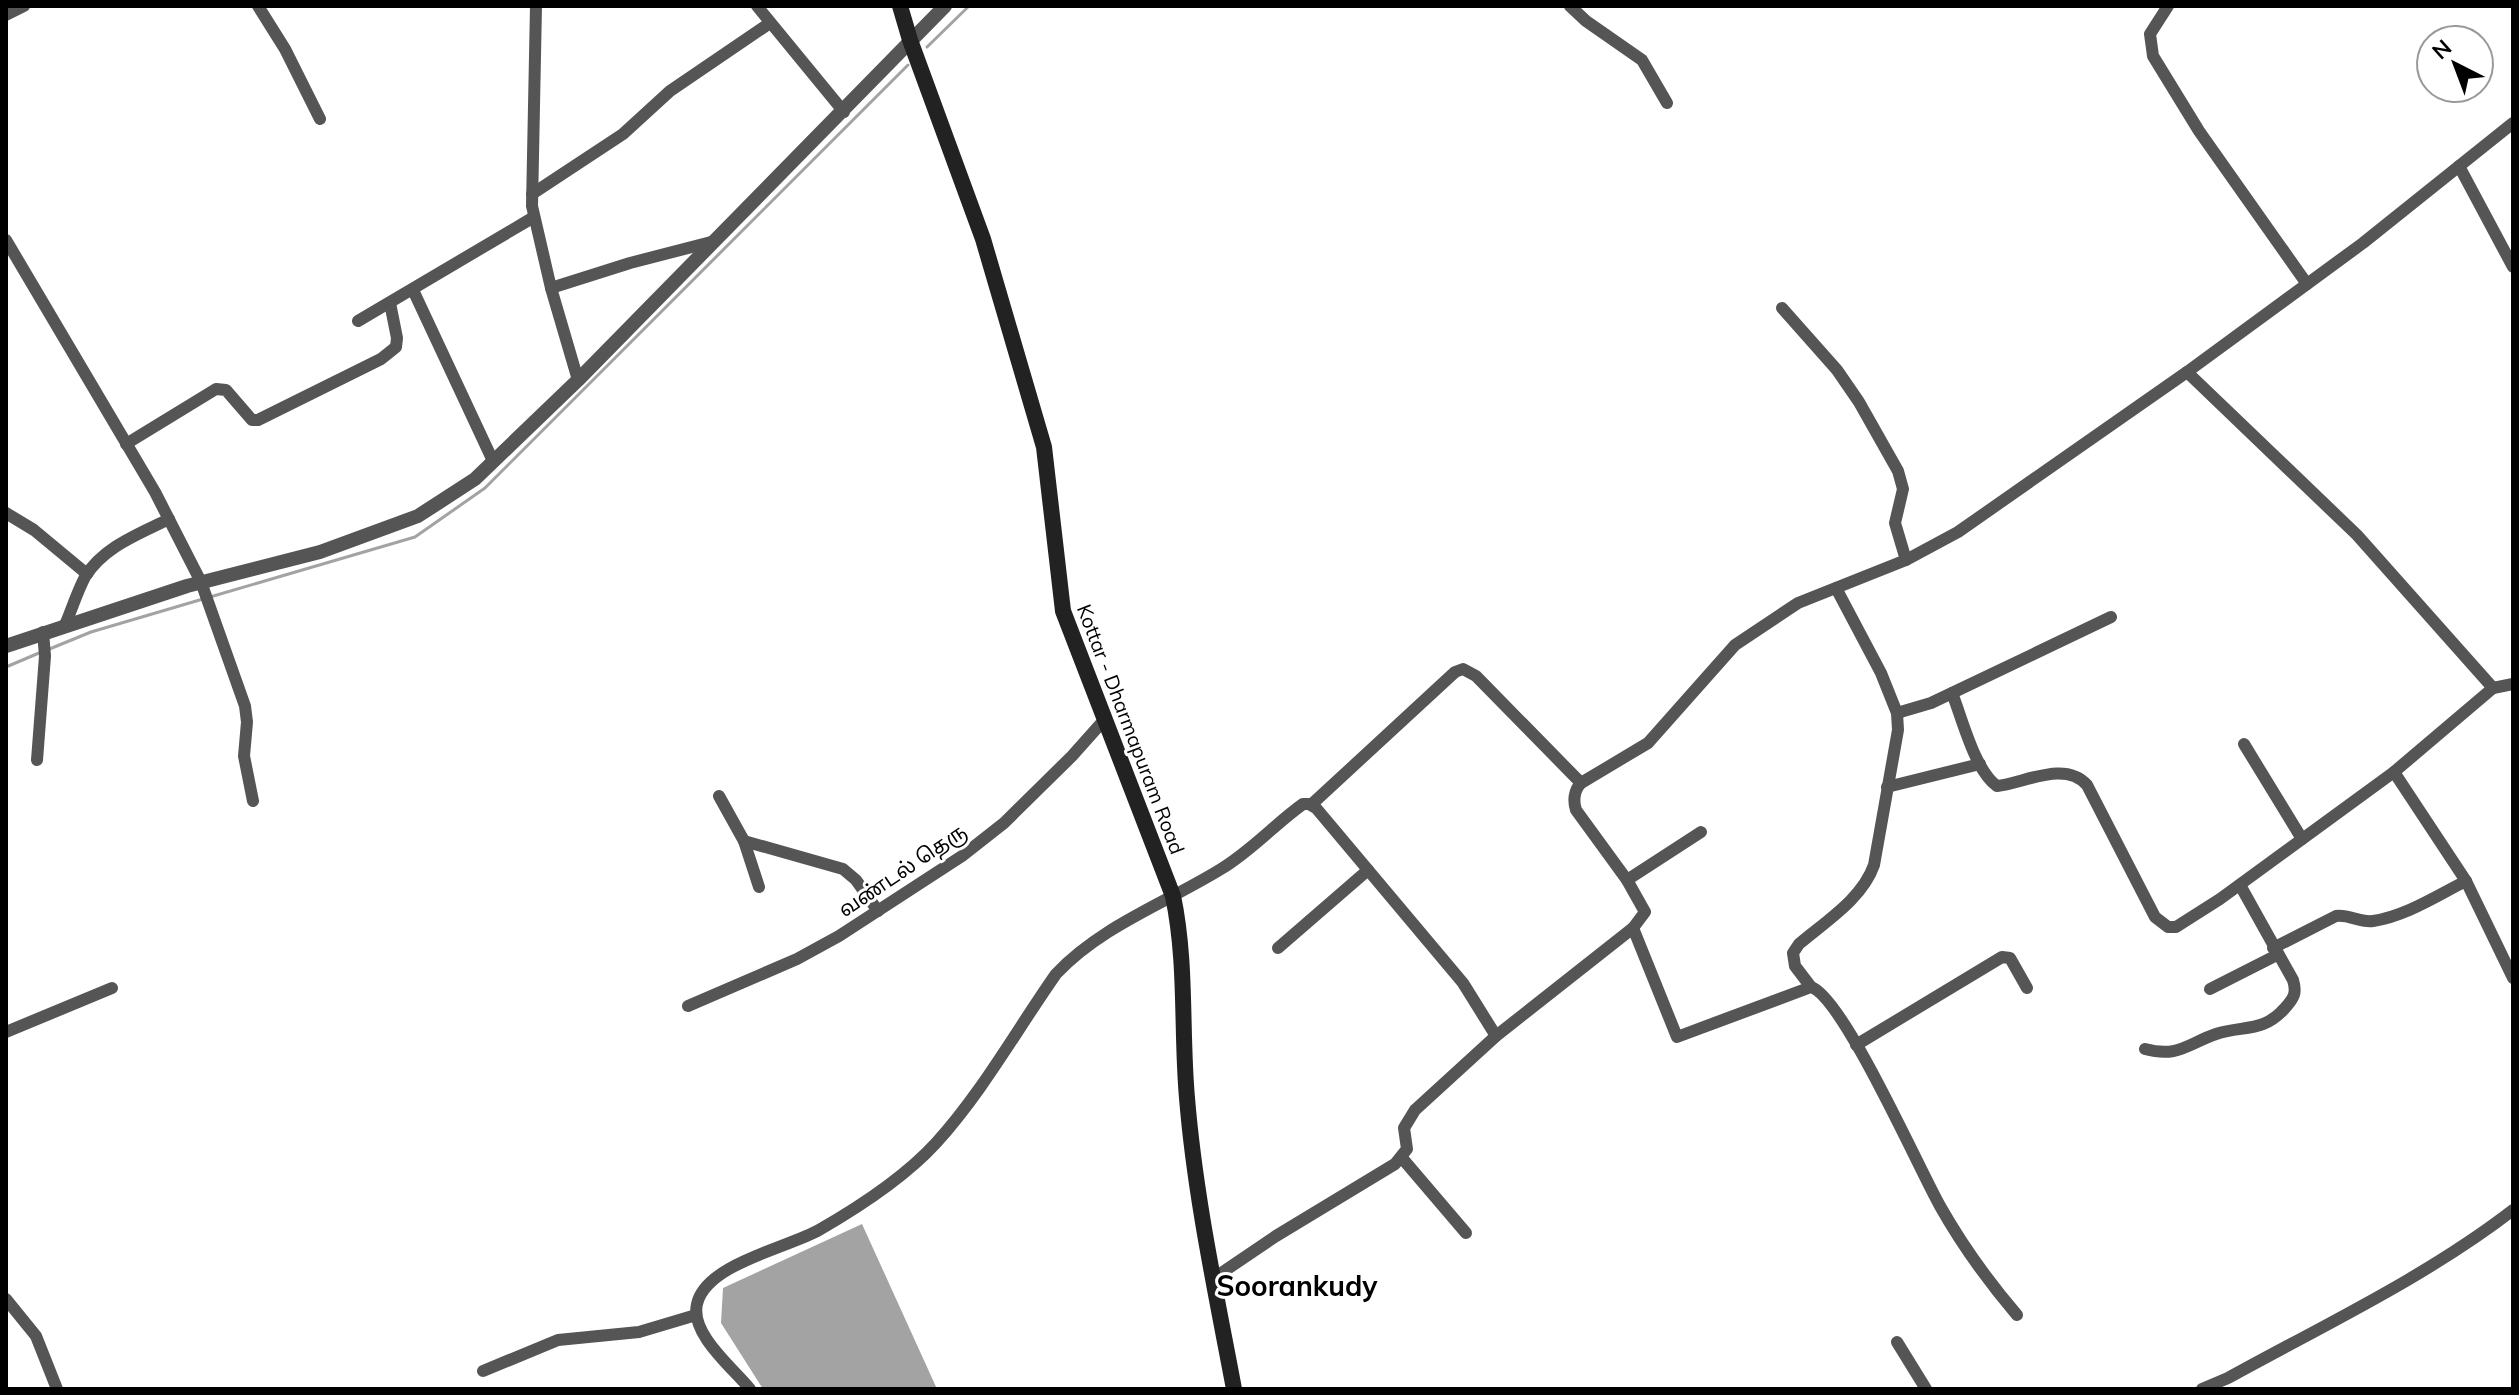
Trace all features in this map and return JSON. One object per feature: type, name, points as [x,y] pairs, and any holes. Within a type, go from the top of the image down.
[{"type":"main road","name":"Kottar - Dharmapuram Road","points":[[900,6],[983,239],[1044,447],[1063,611],[1173,896],[1180,933],[1187,1097],[1196,1183],[1234,1389]]},
{"type":"street","points":[[6,15],[24,6]]},
{"type":"street","points":[[258,6],[285,49],[320,119]]},
{"type":"street","points":[[536,6],[534,217],[578,380]]},
{"type":"street","points":[[757,6],[844,112]]},
{"type":"street","points":[[6,646],[65,625],[204,590],[320,552],[418,516],[475,479],[578,380],[945,6]]},
{"type":"street","points":[[1570,6],[1586,21],[1642,60],[1667,103]]},
{"type":"street","points":[[2168,6],[2150,34],[2153,56],[2199,131],[2307,284]]},
{"type":"street","points":[[532,194],[623,134],[670,91],[770,23]]},
{"type":"street","points":[[1214,1278],[1402,1158],[1407,1149],[1404,1128],[1408,1118],[1496,1036],[1633,928],[1645,912],[1627,880],[1576,810],[1575,798],[1581,783],[1648,743],[1735,645],[1798,603],[1906,560],[1958,532],[2307,284],[2513,123]]},
{"type":"street","points":[[2459,166],[2513,267]]},
{"type":"street","points":[[358,321],[534,217]]},
{"type":"street","points":[[6,240],[169,519],[204,590],[245,706],[244,756],[253,801]]},
{"type":"street","points":[[551,288],[715,241]]},
{"type":"street","points":[[413,290],[493,461]]},
{"type":"street","points":[[126,444],[216,389],[226,390],[252,420],[258,420],[381,359],[396,347],[390,303]]},
{"type":"street","points":[[1782,308],[1837,370],[1898,471],[1903,489],[1895,523],[1906,560]]},
{"type":"street","points":[[2187,372],[2357,535],[2493,688]]},
{"type":"street","points":[[6,513],[34,530],[87,574]]},
{"type":"street","points":[[65,625],[87,574],[97,561],[122,542],[169,519]]},
{"type":"street","points":[[1836,588],[1881,673],[1897,713],[1898,730],[1874,865],[1867,884],[1799,944],[1793,953],[1795,966],[1811,987],[1827,998],[1911,1146],[1939,1205],[1990,1283],[2017,1315]]},
{"type":"street","points":[[1897,713],[1931,703],[2111,617]]},
{"type":"street","points":[[37,760],[44,635]]},
{"type":"street","points":[[750,1389],[705,1337],[696,1315],[697,1303],[704,1290],[731,1268],[816,1232],[863,1202],[934,1146],[987,1081],[1050,982],[1067,962],[1094,941],[1224,868],[1301,806],[1312,804],[1455,672],[1463,669],[1476,676],[1581,783]]},
{"type":"street","points":[[1952,693],[1980,764],[1997,786],[2026,778],[2067,774],[2080,777],[2155,917],[2168,927],[2182,923],[2240,885],[2394,772],[2493,688],[2513,683]]},
{"type":"street","name":"வண்டல் தெரு","points":[[688,1006],[797,959],[962,856],[1004,823],[1105,719]]},
{"type":"street","points":[[2244,744],[2302,839]]},
{"type":"street","points":[[1887,787],[1980,764]]},
{"type":"street","points":[[2394,772],[2466,881],[2513,978]]},
{"type":"street","points":[[719,796],[744,841],[759,887]]},
{"type":"street","points":[[1312,804],[1463,983],[1496,1036]]},
{"type":"street","points":[[1627,880],[1701,832]]},
{"type":"street","points":[[744,841],[843,869],[856,880],[878,911]]},
{"type":"street","points":[[1278,948],[1368,870]]},
{"type":"street","points":[[2210,989],[2336,916],[2371,921],[2399,914],[2466,881]]},
{"type":"street","points":[[2145,1049],[2170,1054],[2215,1035],[2253,1028],[2274,1019],[2294,998],[2293,980],[2240,885]]},
{"type":"street","points":[[1633,928],[1677,1037],[1811,987]]},
{"type":"street","points":[[1856,1045],[2002,957],[2010,958],[2027,988]]},
{"type":"street","points":[[6,1032],[112,988]]},
{"type":"street","points":[[1402,1158],[1466,1233]]},
{"type":"street","points":[[2202,1389],[2228,1378],[2404,1280],[2478,1237],[2513,1210]]},
{"type":"street","points":[[6,1299],[36,1336],[57,1389]]},
{"type":"street","points":[[483,1371],[558,1340],[639,1332],[696,1315]]},
{"type":"street","points":[[1897,1342],[1926,1389]]},
{"type":"shaded area","points":[[862,1224],[937,1389],[763,1389],[721,1323],[723,1288]]},
{"type":"waterway","points":[[927,47],[969,6]]},
{"type":"waterway","points":[[210,597],[415,537],[485,488],[908,65]]},
{"type":"waterway","points":[[47,650],[91,632],[203,599]]},
{"type":"waterway","points":[[6,667],[39,653]]},
{"type":"district","name":"Soorankudy","points":[[1297,1285]]}]
